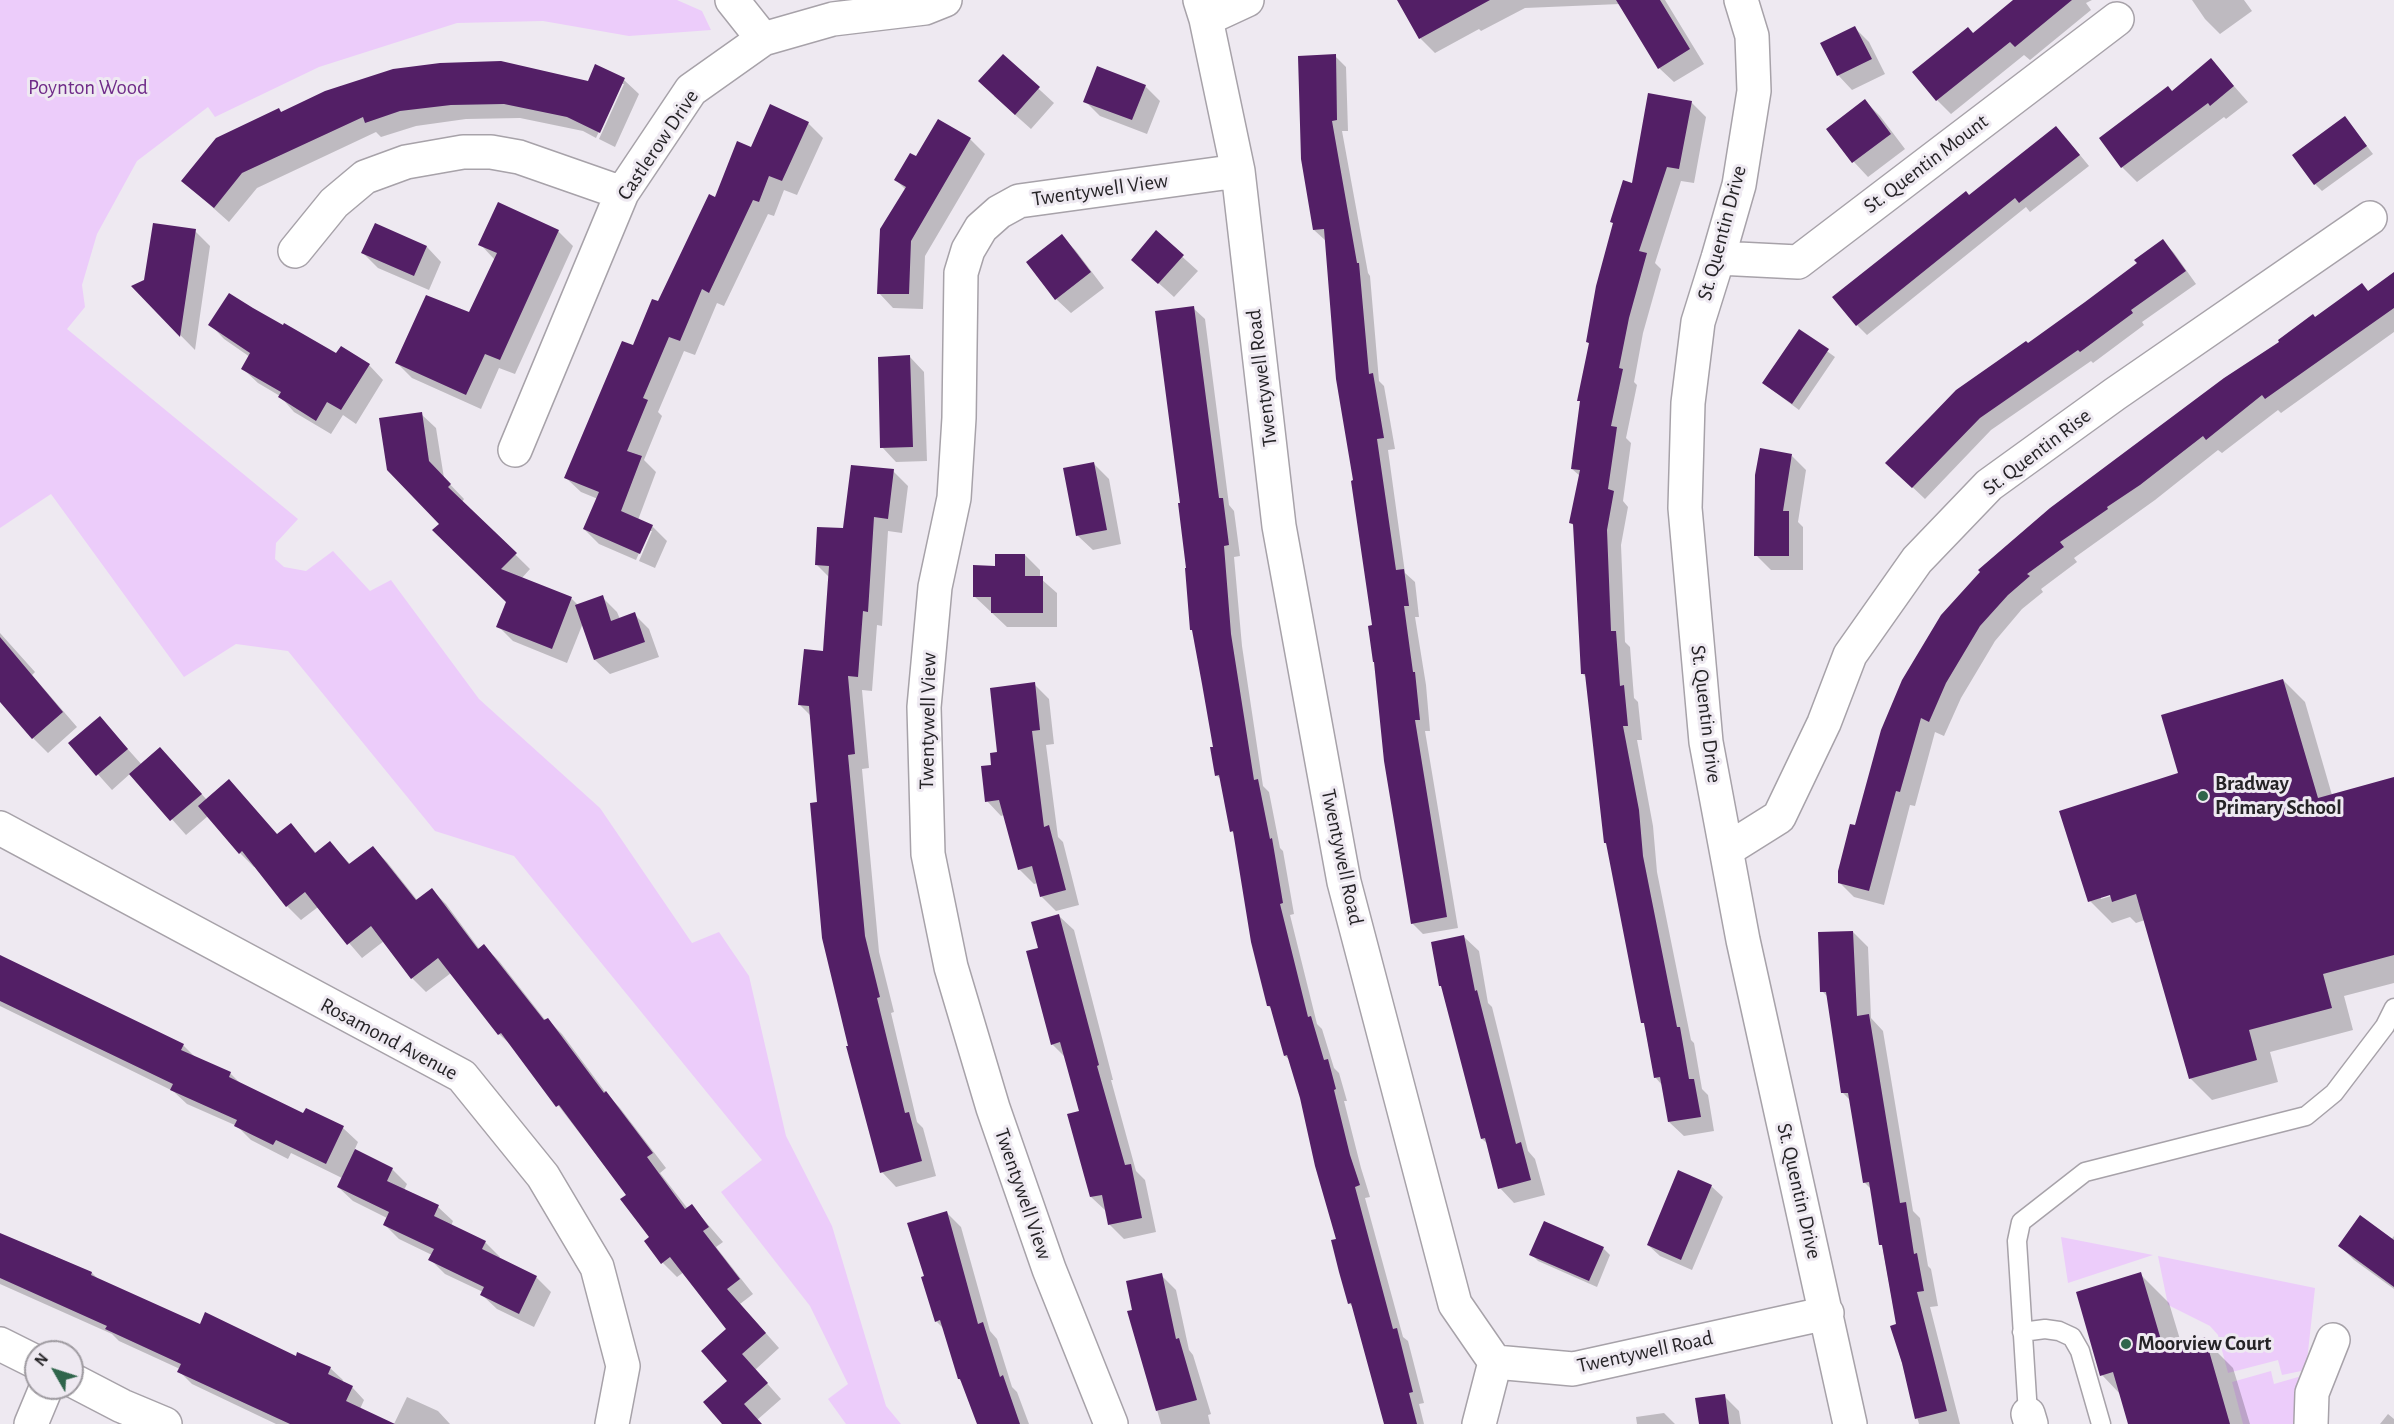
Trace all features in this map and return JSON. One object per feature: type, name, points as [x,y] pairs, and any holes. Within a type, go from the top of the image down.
[{"type":"street","points":[[732,0],[763,39]]},
{"type":"street","name":"Castlerow Drive","points":[[515,450],[622,193],[691,90],[763,39],[833,19],[925,8],[945,0]]},
{"type":"street","points":[[1203,10],[1247,0]]},
{"type":"street","name":"St. Quentin Drive","points":[[1741,0],[1752,36],[1754,91],[1739,185],[1698,322],[1688,403],[1685,508],[1706,742],[1728,849],[1743,940],[1850,1424]]},
{"type":"street","name":"Twentywell Road","points":[[1203,10],[1238,171],[1279,526],[1344,882],[1455,1304],[1495,1362],[1573,1369],[1827,1313]]},
{"type":"street","name":"St. Quentin Mount","points":[[1719,258],[1798,262],[2117,19]]},
{"type":"street","points":[[295,251],[334,202],[364,177],[406,162],[463,152],[491,152],[519,157],[622,193]]},
{"type":"street","name":"Twentywell View","points":[[1111,1424],[1049,1269],[993,1108],[951,967],[928,854],[924,707],[935,587],[954,498],[959,418],[961,273],[968,250],[981,228],[999,212],[1019,201],[1238,171]]},
{"type":"street","name":"St. Quentin Rise","points":[[1728,849],[1779,817],[1824,723],[1850,655],[1917,560],[1989,485],[2115,394],[2370,218]]},
{"type":"street","name":"Rosamond Avenue","points":[[0,828],[462,1077],[543,1176],[597,1266],[623,1366],[612,1424]]},
{"type":"street","points":[[2312,1424],[2312,1393],[2333,1340]]},
{"type":"street","points":[[0,1344],[24,1356]]},
{"type":"street","points":[[1479,1424],[1495,1362]]},
{"type":"street","points":[[84,1386],[122,1406],[165,1424]]},
{"type":"street","points":[[31,1424],[41,1400]]},
{"type":"lane","points":[[2030,1419],[2017,1241],[2021,1222],[2085,1172],[2306,1116],[2334,1093],[2385,1026],[2394,1008]]},
{"type":"lane","points":[[2022,1332],[2052,1330],[2072,1337],[2080,1351],[2101,1424]]},
{"type":"green space","name":"Poynton Wood","points":[[0,0],[677,0],[702,11],[711,30],[629,36],[543,21],[457,23],[319,67],[215,117],[208,107],[137,161],[97,234],[82,285],[85,307],[67,329],[298,519],[276,543],[275,559],[284,567],[306,571],[333,551],[370,591],[391,580],[479,699],[600,808],[692,943],[719,932],[749,976],[786,1136],[832,1226],[886,1406],[901,1424],[846,1424],[828,1399],[848,1384],[810,1306],[721,1192],[762,1160],[514,856],[435,831],[288,651],[236,644],[184,677],[51,494],[0,528]]},
{"type":"green space","points":[[2061,1237],[2153,1255],[2068,1283]]},
{"type":"green space","points":[[2158,1256],[2315,1288],[2306,1370],[2282,1375],[2278,1360],[2228,1373],[2218,1335],[2210,1326],[2168,1305]]},
{"type":"green space","points":[[2271,1371],[2274,1384],[2305,1375],[2299,1424],[2243,1424],[2232,1382]]},
{"type":"building","points":[[1397,0],[1490,0],[1419,39]]},
{"type":"building","points":[[1616,0],[1660,0],[1690,49],[1658,69]]},
{"type":"building","points":[[2013,0],[2072,0],[2015,47],[2010,42],[1936,101],[1912,72],[1968,27],[1973,33]]},
{"type":"building","points":[[1855,26],[1872,59],[1837,76],[1820,43]]},
{"type":"building","points":[[1003,54],[1040,87],[1015,115],[978,81]]},
{"type":"building","points":[[1336,54],[1337,120],[1332,121],[1357,263],[1359,263],[1369,374],[1373,373],[1384,438],[1377,439],[1396,570],[1404,569],[1409,606],[1404,606],[1420,720],[1415,720],[1447,917],[1411,924],[1384,761],[1368,626],[1372,625],[1351,481],[1353,480],[1336,379],[1324,229],[1313,230],[1301,159],[1298,56]]},
{"type":"building","points":[[2211,58],[2234,86],[2210,106],[2208,103],[2121,168],[2099,138],[2168,86],[2172,91]]},
{"type":"building","points":[[501,61],[588,81],[595,64],[625,78],[600,133],[567,117],[504,104],[451,105],[400,111],[365,123],[363,117],[242,173],[214,208],[181,181],[216,138],[279,108],[281,112],[325,91],[393,69],[440,63]]},
{"type":"building","points":[[1097,66],[1146,85],[1132,120],[1083,102]]},
{"type":"building","points":[[1648,93],[1692,101],[1679,169],[1667,167],[1639,251],[1647,253],[1629,318],[1619,368],[1623,369],[1611,426],[1617,427],[1608,489],[1614,491],[1607,530],[1611,631],[1616,631],[1620,686],[1624,685],[1628,726],[1623,726],[1639,810],[1643,856],[1677,1027],[1680,1027],[1689,1079],[1694,1079],[1701,1117],[1668,1122],[1660,1077],[1654,1078],[1644,1023],[1641,1023],[1606,843],[1604,843],[1585,674],[1581,674],[1573,524],[1569,523],[1580,470],[1571,469],[1580,401],[1577,401],[1589,343],[1586,342],[1596,286],[1613,223],[1610,222],[1623,180],[1632,183]]},
{"type":"building","points":[[1865,99],[1891,134],[1852,163],[1826,129]]},
{"type":"building","points":[[770,104],[809,122],[782,181],[769,176],[759,202],[753,200],[709,293],[702,289],[680,341],[669,337],[643,398],[648,400],[627,451],[642,456],[621,511],[653,525],[640,554],[583,529],[599,492],[564,478],[622,341],[633,345],[652,299],[658,301],[709,194],[715,197],[737,141],[751,147]]},
{"type":"building","points":[[2345,116],[2367,146],[2314,185],[2292,155]]},
{"type":"building","points":[[938,119],[971,138],[911,241],[909,294],[877,294],[880,229],[906,187],[894,180],[910,153],[916,156]]},
{"type":"building","points":[[2056,126],[2080,155],[2019,203],[2015,198],[1856,326],[1832,297],[1966,191],[1969,195]]},
{"type":"building","points":[[498,202],[559,230],[500,360],[485,354],[466,395],[395,363],[426,295],[469,312],[497,253],[478,245]]},
{"type":"building","points":[[153,223],[196,229],[180,337],[131,286],[144,280]]},
{"type":"building","points":[[375,223],[427,246],[414,276],[361,253]]},
{"type":"building","points":[[1156,230],[1184,255],[1158,284],[1131,260]]},
{"type":"building","points":[[1062,234],[1091,272],[1055,300],[1026,262]]},
{"type":"building","points":[[2163,239],[2186,271],[2131,310],[2133,313],[2080,352],[2078,350],[1980,418],[1912,488],[1885,463],[1956,390],[2085,302],[2137,263],[2134,260]]},
{"type":"building","points":[[2394,272],[2394,308],[2265,399],[2262,395],[2206,440],[2203,436],[2140,485],[2107,507],[2108,509],[2060,542],[2064,547],[2027,574],[2030,576],[2008,595],[1980,626],[1946,683],[1929,722],[1921,718],[1900,792],[1896,791],[1869,891],[1838,883],[1838,871],[1850,824],[1855,825],[1881,730],[1902,680],[1941,615],[1980,572],[1978,570],[2050,508],[2224,378],[2279,342],[2278,340],[2313,314],[2315,317],[2362,283],[2368,291]]},
{"type":"building","points":[[229,293],[336,353],[341,346],[370,364],[341,410],[327,402],[316,421],[278,397],[281,392],[241,369],[250,353],[208,325]]},
{"type":"building","points":[[1194,306],[1219,498],[1223,498],[1229,545],[1224,546],[1231,634],[1254,780],[1258,779],[1270,839],[1272,838],[1283,903],[1280,904],[1308,1017],[1311,1016],[1324,1060],[1328,1059],[1350,1155],[1360,1185],[1355,1187],[1393,1329],[1397,1328],[1413,1392],[1409,1393],[1417,1424],[1384,1424],[1351,1303],[1348,1304],[1339,1272],[1331,1240],[1336,1239],[1315,1166],[1300,1098],[1287,1055],[1284,1056],[1270,1006],[1267,1006],[1251,942],[1233,831],[1230,832],[1219,775],[1215,776],[1210,747],[1213,747],[1192,630],[1190,630],[1186,568],[1178,503],[1180,503],[1155,311]]},
{"type":"building","points":[[1799,329],[1829,349],[1792,404],[1762,383]]},
{"type":"building","points":[[910,355],[913,447],[880,448],[878,357]]},
{"type":"building","points":[[422,412],[429,461],[451,484],[448,487],[517,553],[501,569],[572,597],[552,649],[496,627],[506,602],[432,530],[439,524],[387,470],[379,418]]},
{"type":"building","points":[[1760,448],[1792,454],[1783,511],[1789,511],[1789,556],[1754,556],[1755,475]]},
{"type":"building","points":[[1094,462],[1107,530],[1076,536],[1063,468]]},
{"type":"building","points":[[851,465],[894,469],[888,519],[874,517],[868,612],[863,611],[858,677],[848,676],[855,754],[848,755],[865,936],[880,997],[877,998],[905,1113],[909,1112],[922,1161],[880,1173],[846,1046],[848,1046],[822,938],[810,803],[817,802],[809,706],[798,705],[804,649],[823,651],[829,566],[815,565],[817,527],[843,528]]},
{"type":"building","points":[[995,554],[1025,554],[1025,576],[1043,576],[1043,613],[991,613],[991,597],[973,597],[973,565],[995,566]]},
{"type":"building","points":[[603,595],[611,621],[635,612],[645,642],[594,660],[575,605]]},
{"type":"building","points":[[0,637],[63,712],[32,739],[0,702]]},
{"type":"building","points":[[2283,679],[2318,798],[2394,777],[2394,955],[2323,974],[2332,1008],[2249,1030],[2257,1060],[2189,1079],[2136,894],[2112,902],[2110,895],[2088,902],[2059,811],[2178,773],[2161,715]]},
{"type":"building","points":[[1035,682],[1040,730],[1032,731],[1044,827],[1049,825],[1066,890],[1040,897],[1032,866],[1018,870],[999,800],[985,802],[981,766],[991,765],[990,753],[997,752],[990,688]]},
{"type":"building","points":[[100,716],[128,749],[96,776],[68,743]]},
{"type":"building","points":[[160,747],[202,794],[170,821],[129,774]]},
{"type":"building","points":[[229,779],[277,834],[291,823],[315,853],[330,841],[349,864],[373,846],[416,900],[432,888],[478,949],[484,944],[544,1020],[548,1018],[604,1093],[606,1091],[653,1153],[647,1157],[685,1209],[692,1204],[709,1227],[703,1231],[740,1279],[727,1289],[766,1333],[742,1354],[768,1383],[744,1404],[762,1424],[722,1424],[703,1402],[727,1381],[701,1351],[726,1329],[670,1257],[661,1264],[644,1241],[649,1237],[620,1199],[626,1195],[559,1105],[556,1107],[501,1033],[498,1035],[438,958],[411,979],[371,926],[347,945],[305,892],[286,907],[242,851],[239,854],[198,806]]},
{"type":"building","points":[[1059,914],[1099,1065],[1097,1066],[1125,1165],[1131,1164],[1142,1218],[1108,1225],[1102,1195],[1090,1197],[1067,1114],[1079,1111],[1060,1042],[1051,1045],[1026,951],[1038,948],[1031,922]]},
{"type":"building","points":[[1853,931],[1857,1016],[1869,1014],[1900,1203],[1906,1202],[1914,1254],[1917,1253],[1924,1291],[1917,1292],[1947,1411],[1915,1419],[1902,1363],[1890,1326],[1896,1324],[1882,1245],[1879,1245],[1869,1182],[1863,1183],[1848,1093],[1841,1093],[1826,992],[1820,992],[1818,932]]},
{"type":"building","points":[[1464,935],[1475,991],[1477,990],[1516,1144],[1521,1142],[1531,1180],[1498,1189],[1485,1138],[1481,1139],[1441,986],[1439,986],[1431,942]]},
{"type":"building","points":[[0,955],[184,1044],[181,1050],[231,1072],[229,1077],[303,1113],[306,1108],[344,1126],[326,1164],[276,1140],[273,1145],[234,1126],[237,1120],[170,1090],[173,1084],[0,1001]]},
{"type":"building","points":[[355,1149],[393,1168],[387,1181],[439,1205],[434,1216],[486,1241],[482,1249],[537,1276],[519,1314],[480,1295],[484,1287],[428,1260],[434,1249],[383,1225],[389,1212],[337,1187]]},
{"type":"building","points":[[1678,1170],[1712,1185],[1681,1260],[1647,1245]]},
{"type":"building","points":[[947,1211],[978,1324],[983,1322],[1000,1377],[1003,1375],[1020,1424],[977,1424],[960,1379],[958,1379],[940,1320],[935,1322],[921,1277],[924,1276],[907,1223]]},
{"type":"building","points":[[2360,1215],[2394,1240],[2394,1287],[2338,1246]]},
{"type":"building","points":[[1544,1221],[1604,1247],[1589,1281],[1529,1255]]},
{"type":"building","points":[[0,1233],[92,1272],[91,1275],[200,1324],[205,1312],[296,1356],[297,1352],[331,1367],[328,1374],[353,1386],[346,1401],[395,1424],[290,1424],[177,1372],[181,1364],[105,1329],[107,1326],[0,1278]]},
{"type":"building","name":"Moorview Court","points":[[2141,1272],[2164,1350],[2205,1337],[2230,1424],[2128,1424],[2113,1372],[2100,1376],[2076,1292]]},
{"type":"building","points":[[1162,1273],[1176,1339],[1179,1338],[1197,1400],[1156,1411],[1127,1311],[1132,1310],[1126,1281]]},
{"type":"building","points":[[1725,1394],[1729,1424],[1699,1424],[1695,1398]]},
{"type":"place","name":"Bradway Primary School","points":[[2203,796]]},
{"type":"place","name":"Moorview Court","points":[[2126,1344]]}]
